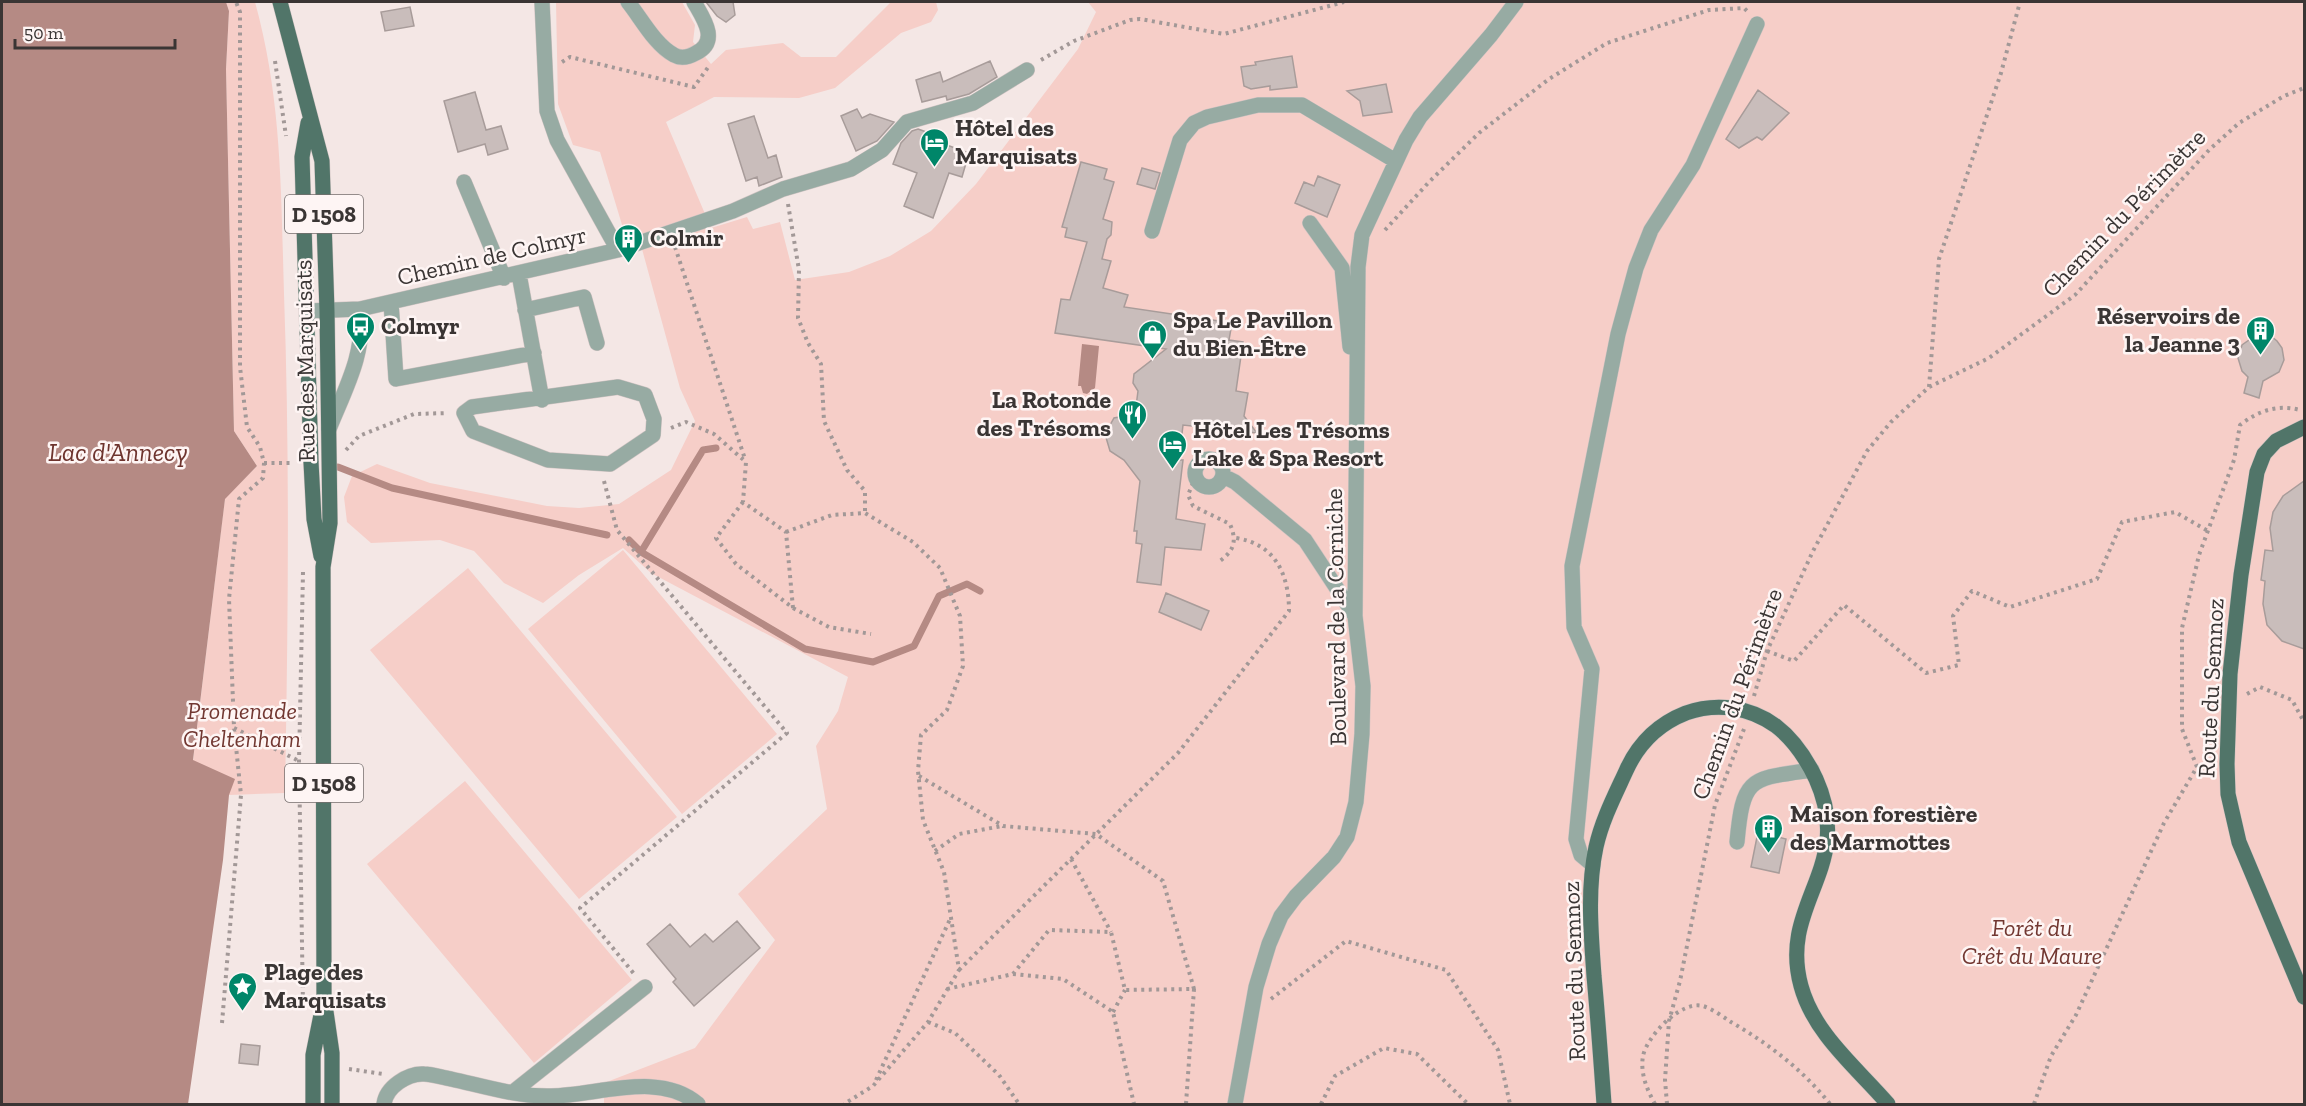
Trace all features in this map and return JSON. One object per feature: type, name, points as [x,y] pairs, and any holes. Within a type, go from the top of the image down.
[{"type":"main road","name":"Rue des Marquisats","points":[[280,2],[321,161],[327,310],[330,523],[324,567],[324,998],[332,1067],[332,1104]]},
{"type":"main road","name":"Rue des Marquisats","points":[[309,120],[303,157],[307,311],[314,519],[324,567]]},
{"type":"main road","name":"Route du Semnoz","points":[[2304,427],[2276,441],[2264,454],[2258,472],[2241,575],[2228,705],[2227,764],[2228,794],[2239,842],[2304,997]]},
{"type":"main road","name":"Route du Semnoz","points":[[1604,1104],[1592,941],[1590,896],[1593,865],[1608,811],[1629,763],[1641,745],[1657,728],[1673,718],[1712,707],[1750,710],[1783,731],[1812,770],[1827,808],[1829,842],[1821,872],[1805,908],[1796,941],[1796,968],[1807,1006],[1823,1031],[1888,1104]]},
{"type":"main road","name":"Rue des Marquisats","points":[[313,1104],[313,1055],[324,998]]},
{"type":"street","points":[[542,2],[547,111],[557,140],[618,250]]},
{"type":"street","points":[[628,2],[665,48],[675,56],[690,56],[707,44],[709,34],[706,23],[694,2]]},
{"type":"street","name":"Boulevard de la Corniche","points":[[1235,1104],[1251,1015],[1269,944],[1281,916],[1296,896],[1334,857],[1347,837],[1356,802],[1362,734],[1363,686],[1355,616],[1359,252],[1362,235],[1394,160],[1420,117],[1491,36],[1516,2]]},
{"type":"street","points":[[1593,865],[1581,855],[1576,839],[1592,669],[1574,627],[1572,566],[1574,554],[1618,334],[1636,267],[1651,230],[1693,165],[1757,24]]},
{"type":"street","name":"Chemin de Colmyr","points":[[307,311],[360,309],[618,250],[733,211],[783,189],[859,165],[882,150],[907,122],[973,103],[1027,70]]},
{"type":"street","points":[[1152,231],[1180,140],[1194,123],[1207,117],[1258,105],[1302,105],[1394,160]]},
{"type":"street","points":[[464,182],[511,276],[525,310],[542,400]]},
{"type":"street","points":[[1310,223],[1342,268],[1358,430]]},
{"type":"street","points":[[525,310],[584,297],[597,343]]},
{"type":"street","points":[[391,302],[396,379],[534,354]]},
{"type":"street","points":[[329,430],[360,351],[363,330],[360,309]]},
{"type":"street","points":[[618,387],[645,395],[654,419],[652,435],[610,465],[548,460],[473,431],[464,413],[472,407],[542,400],[618,387]]},
{"type":"street","points":[[1209,459],[1220,464],[1223,476],[1220,481],[1209,487],[1198,482],[1196,476],[1198,464],[1209,459]]},
{"type":"street","points":[[1223,476],[1235,482],[1305,540],[1355,616]]},
{"type":"street","points":[[1737,842],[1741,802],[1754,783],[1766,777],[1812,770]]},
{"type":"street","points":[[513,1092],[645,987]]},
{"type":"street","points":[[384,1104],[390,1092],[404,1078],[424,1074],[513,1092],[550,1096],[632,1088],[662,1088],[679,1092],[698,1104]]},
{"type":"path","points":[[222,1023],[241,795],[234,728],[229,599],[233,542],[239,499],[263,478],[264,463],[260,447],[247,427],[240,367],[240,12],[236,2]]},
{"type":"path","points":[[1027,70],[1074,41],[1130,20],[1140,19],[1224,34],[1344,2]]},
{"type":"path","points":[[1929,387],[1940,259],[2001,73],[2020,2]]},
{"type":"path","points":[[1359,252],[1393,224],[1429,182],[1479,133],[1549,79],[1607,43],[1709,10],[1744,8],[1757,24]]},
{"type":"path","points":[[545,72],[570,57],[694,87],[709,68],[707,44]]},
{"type":"path","points":[[274,52],[286,139]]},
{"type":"path","name":"Chemin du Périmètre","points":[[1667,1104],[1665,1071],[1669,1021],[1680,981],[1715,805],[1750,710],[1767,651],[1813,550],[1867,451],[1891,423],[1929,387],[1989,358],[2075,295],[2210,150],[2239,123],[2284,96],[2304,88]]},
{"type":"path","points":[[788,201],[799,270],[798,318],[808,343],[822,364],[824,421],[847,470],[865,491],[865,513]]},
{"type":"path","points":[[670,232],[746,462],[743,502],[716,538],[736,564],[793,608],[829,627],[871,634]]},
{"type":"path","points":[[2197,767],[2182,729],[2182,628],[2199,555],[2234,460],[2240,425],[2255,414],[2285,406],[2304,411]]},
{"type":"path","points":[[342,454],[359,435],[414,414],[464,413]]},
{"type":"path","points":[[652,435],[686,422],[714,434],[746,462]]},
{"type":"path","points":[[294,451],[295,473]]},
{"type":"path","points":[[264,463],[294,463]]},
{"type":"path","points":[[600,464],[617,531],[787,733],[580,909],[645,987]]},
{"type":"path","points":[[1196,476],[1188,495],[1193,506],[1230,524],[1236,538],[1231,553],[1216,563]]},
{"type":"path","points":[[743,502],[786,532],[793,608]]},
{"type":"path","points":[[1767,651],[1794,661],[1844,605],[1926,673],[1959,665],[1953,616],[1972,591],[2010,607],[2097,579],[2122,522],[2175,512],[2208,531]]},
{"type":"path","points":[[786,532],[832,515],[865,513],[913,542],[940,568],[960,616],[963,666],[946,710],[921,735],[918,776],[923,820],[944,872],[959,970]]},
{"type":"path","points":[[844,1104],[873,1086],[928,1022],[959,970],[1178,753],[1289,610],[1289,589],[1277,564],[1267,550],[1253,540],[1236,538]]},
{"type":"path","points":[[303,566],[299,761],[303,1006]]},
{"type":"path","points":[[2228,705],[2260,687],[2292,700],[2304,722]]},
{"type":"path","points":[[234,728],[299,761]]},
{"type":"path","points":[[2197,767],[2227,764]]},
{"type":"path","points":[[2034,1104],[2051,1056],[2076,1015],[2164,823],[2197,767]]},
{"type":"path","points":[[918,776],[1003,826]]},
{"type":"path","points":[[935,851],[959,834],[1003,826],[1096,834],[1162,881],[1194,989],[1186,1104]]},
{"type":"path","points":[[1071,859],[1111,932],[1125,990],[1113,1012],[1134,1104]]},
{"type":"path","points":[[873,1086],[951,917]]},
{"type":"path","points":[[1013,974],[1049,930],[1111,932]]},
{"type":"path","points":[[1251,1015],[1346,941],[1446,970],[1498,1050],[1510,1104]]},
{"type":"path","points":[[947,989],[1013,974],[1063,979],[1113,1012]]},
{"type":"path","points":[[1125,990],[1194,989]]},
{"type":"path","points":[[1655,1104],[1646,1084],[1643,1055],[1650,1041],[1669,1021],[1682,1010],[1694,1005],[1713,1011],[1783,1056],[1818,1089],[1830,1104]]},
{"type":"path","points":[[928,1022],[956,1033],[999,1075],[1019,1104]]},
{"type":"path","points":[[1321,1104],[1335,1076],[1384,1048],[1417,1054],[1468,1104]]},
{"type":"path","points":[[332,1067],[404,1078]]},
{"type":"green space","name":"Promenade Cheltenham","points":[[226,2],[255,2],[270,75],[278,147],[282,220],[288,481],[285,793],[229,795],[193,761],[225,498],[257,466],[234,431],[226,69],[229,11]]},
{"type":"green space","name":"Forêt du Crêt du Maure","points":[[556,2],[682,2],[695,25],[693,42],[711,64],[726,50],[783,43],[801,57],[836,57],[891,2],[936,2],[938,10],[931,22],[901,33],[835,88],[799,98],[714,97],[666,122],[711,228],[747,217],[753,229],[780,222],[795,280],[849,272],[890,256],[931,231],[976,184],[1078,49],[1096,12],[1088,2],[2304,2],[2304,1104],[604,1104],[604,1083],[695,1048],[775,940],[738,894],[827,809],[816,746],[838,711],[848,677],[651,573],[623,548],[579,575],[543,603],[504,583],[474,551],[440,540],[371,543],[347,522],[344,497],[352,476],[377,464],[430,483],[547,506],[579,508],[619,504],[671,470],[695,421],[680,388],[642,249],[626,238],[600,152],[573,145],[558,104]]},
{"type":"green space","points":[[623,550],[777,734],[682,814],[528,629]]},
{"type":"green space","points":[[468,568],[677,817],[579,899],[370,650]]},
{"type":"green space","points":[[465,781],[632,980],[534,1063],[367,864]]},
{"type":"water","name":"Lac d'Annecy","points":[[2,2],[226,2],[229,11],[226,69],[234,431],[257,466],[225,499],[193,760],[235,779],[229,795],[223,860],[188,1104],[2,1104]]},
{"type":"water","points":[[1082,344],[1099,346],[1095,388],[1087,394],[1083,393],[1081,386],[1078,386]]},
{"type":"building","points":[[706,2],[733,2],[735,15],[726,22],[717,16]]},
{"type":"building","points":[[410,7],[414,26],[385,31],[381,12]]},
{"type":"building","points":[[1292,56],[1297,87],[1270,90],[1270,86],[1251,89],[1244,86],[1241,67],[1256,65],[1255,62]]},
{"type":"building","points":[[990,61],[997,77],[969,94],[947,100],[946,96],[922,102],[916,80],[940,72],[943,82]]},
{"type":"building","points":[[1386,84],[1392,112],[1363,116],[1360,101],[1347,91]]},
{"type":"building","points":[[1758,90],[1789,113],[1762,140],[1757,137],[1739,148],[1726,139]]},
{"type":"building","points":[[475,92],[486,130],[501,126],[508,149],[488,155],[485,144],[458,152],[444,101]]},
{"type":"building","points":[[857,109],[862,118],[870,114],[894,122],[877,141],[856,151],[841,116]]},
{"type":"building","points":[[754,116],[768,158],[776,155],[782,177],[759,186],[757,177],[746,181],[728,124]]},
{"type":"building","name":"Hôtel des Marquisats","points":[[918,129],[932,134],[930,139],[969,153],[962,177],[949,173],[933,218],[904,206],[917,173],[893,164],[901,143],[912,131]]},
{"type":"building","points":[[1081,162],[1107,169],[1104,179],[1114,182],[1103,219],[1112,222],[1111,235],[1107,239],[1102,259],[1111,261],[1103,288],[1128,295],[1124,307],[1232,323],[1229,340],[1243,342],[1236,391],[1248,393],[1244,416],[1257,433],[1183,425],[1179,460],[1183,460],[1176,519],[1205,524],[1201,550],[1165,547],[1161,585],[1137,582],[1142,544],[1136,543],[1137,531],[1134,531],[1140,481],[1124,460],[1110,451],[1105,434],[1114,418],[1135,414],[1138,391],[1133,383],[1134,374],[1166,349],[1055,333],[1061,299],[1070,300],[1087,242],[1065,237],[1067,228],[1062,227]]},
{"type":"building","points":[[1142,168],[1160,173],[1155,189],[1137,184]]},
{"type":"building","points":[[1318,176],[1340,185],[1327,217],[1295,203],[1304,182],[1314,186]]},
{"type":"building","name":"Réservoirs de la Jeanne 3","points":[[2259,333],[2277,341],[2282,348],[2284,360],[2279,372],[2263,381],[2259,398],[2244,393],[2248,377],[2242,371],[2238,358],[2242,345]]},
{"type":"building","points":[[2304,481],[2304,649],[2282,641],[2267,625],[2263,604],[2265,581],[2261,580],[2265,550],[2273,551],[2270,528],[2273,512],[2283,496]]},
{"type":"building","points":[[1166,593],[1209,611],[1201,630],[1159,612]]},
{"type":"building","name":"Maison forestière des Marmottes","points":[[1758,832],[1786,839],[1779,873],[1751,867]]},
{"type":"building","points":[[737,921],[760,948],[694,1006],[673,982],[676,979],[647,944],[670,924],[690,947],[705,934],[713,942]]},
{"type":"building","points":[[241,1044],[260,1046],[258,1065],[239,1063]]},
{"type":"waterway","points":[[641,552],[703,450],[716,448]]},
{"type":"waterway","points":[[338,467],[392,488],[607,535]]},
{"type":"waterway","points":[[629,540],[641,552],[805,649],[873,662],[914,646],[939,596],[967,584],[980,591]]},
{"type":"place","name":"Hôtel des Marquisats","points":[[934,168]]},
{"type":"place","name":"Colmir","points":[[629,264]]},
{"type":"place","name":"Colmyr","points":[[360,352]]},
{"type":"place","name":"Réservoirs de la Jeanne 3","points":[[2261,356]]},
{"type":"place","name":"Spa Le Pavillon du Bien-Être","points":[[1152,360]]},
{"type":"place","name":"La Rotonde des Trésoms","points":[[1132,440]]},
{"type":"place","name":"Hôtel Les Trésoms Lake & Spa Resort","points":[[1172,470]]},
{"type":"place","name":"Maison forestière des Marmottes","points":[[1769,854]]},
{"type":"place","name":"Plage des Marquisats","points":[[243,1012]]}]
